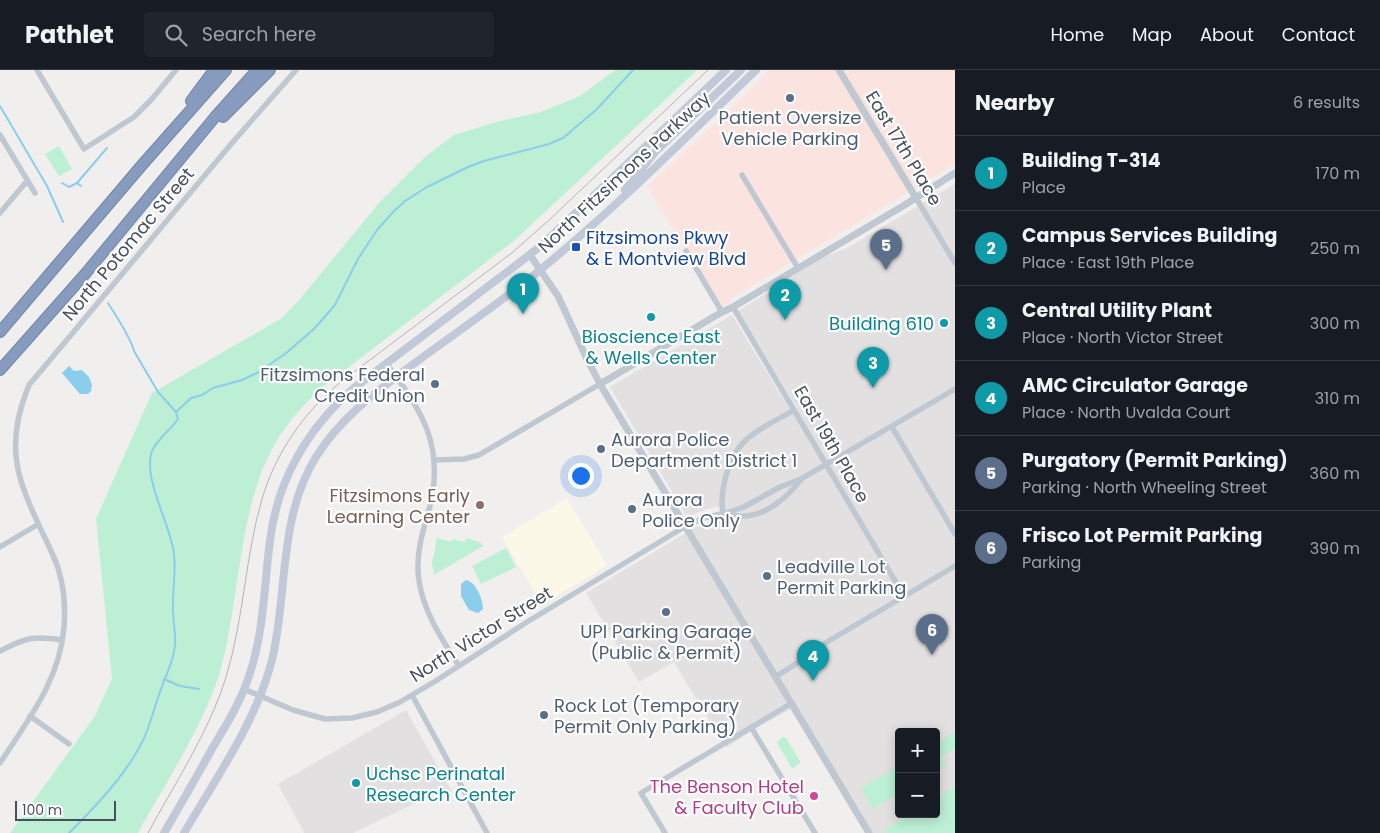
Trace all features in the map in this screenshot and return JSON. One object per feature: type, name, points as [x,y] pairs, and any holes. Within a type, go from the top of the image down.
[{"type":"highway","points":[[142,165],[214,70]]},
{"type":"highway","points":[[0,332],[142,165],[226,70]]},
{"type":"highway","points":[[0,370],[46,320],[256,70]]},
{"type":"highway","points":[[166,178],[211,129],[270,70]]},
{"type":"main road","name":"North Fitzsimons Parkway","points":[[164,833],[230,718],[250,675],[259,637],[274,516],[280,494],[291,467],[306,441],[332,408],[354,388],[530,255],[563,226],[726,70]]},
{"type":"main road","points":[[612,207],[651,156],[741,70]]},
{"type":"main road","name":"North Fitzsimons Parkway","points":[[184,833],[246,726],[260,697],[272,661],[277,634],[293,513],[306,474],[320,450],[346,418],[365,401],[396,376],[541,270],[612,207],[756,70]]},
{"type":"street","points":[[37,70],[84,149],[134,118],[176,70]]},
{"type":"street","name":"North Potomac Street","points":[[15,402],[232,143],[296,70]]},
{"type":"street","name":"East 17th Place","points":[[839,72],[955,263]]},
{"type":"street","points":[[0,135],[35,193]]},
{"type":"street","points":[[434,460],[477,456],[733,307],[955,173]]},
{"type":"street","points":[[742,175],[798,268]]},
{"type":"street","points":[[0,212],[28,181]]},
{"type":"street","points":[[686,251],[722,312]]},
{"type":"street","points":[[530,255],[558,296],[586,359],[600,384],[869,833]]},
{"type":"street","name":"East 19th Place","points":[[733,307],[904,596]]},
{"type":"street","points":[[386,363],[416,406],[426,424],[431,439],[434,460],[433,491],[419,549],[419,579],[427,611],[459,666]]},
{"type":"street","name":"North Victor Street","points":[[244,689],[301,713],[338,720],[371,714],[389,708],[459,666],[515,629],[686,526],[704,518],[744,507],[780,486],[802,479],[955,389]]},
{"type":"street","points":[[723,514],[722,493],[729,464],[735,452],[748,438],[794,410]]},
{"type":"street","points":[[892,427],[955,534]]},
{"type":"street","name":"North Victor Street","points":[[723,514],[744,516],[757,514],[785,496],[802,479]]},
{"type":"street","points":[[0,763],[54,674],[62,640],[65,604],[62,581],[52,552],[17,491]]},
{"type":"street","points":[[0,547],[37,526]]},
{"type":"street","points":[[775,676],[802,660],[822,645],[955,566]]},
{"type":"street","points":[[0,651],[29,638],[41,637],[62,640]]},
{"type":"street","points":[[412,695],[487,833]]},
{"type":"street","points":[[665,833],[641,793],[792,703]]},
{"type":"street","points":[[30,716],[69,744]]},
{"type":"street","points":[[751,728],[814,833]]},
{"type":"shaded area","points":[[769,70],[955,70],[955,164],[730,299],[729,303],[720,308],[647,186],[738,102]]},
{"type":"shaded area","points":[[955,184],[955,833],[869,833],[794,707],[726,748],[674,662],[639,682],[586,593],[694,528],[710,522],[724,520],[721,506],[687,517],[610,387],[732,315],[791,412],[797,408],[738,311],[821,258],[847,248]]},
{"type":"shaded area","points":[[567,498],[606,566],[542,605],[502,537]]},
{"type":"shaded area","points":[[406,710],[452,792],[420,801],[353,833],[304,833],[278,784]]},
{"type":"green space","points":[[615,70],[697,70],[515,240],[324,386],[285,428],[266,463],[252,503],[224,658],[212,695],[193,735],[138,833],[10,833],[95,716],[112,679],[96,519],[152,393],[282,318],[300,299],[379,203],[425,157],[454,135],[493,123],[541,112],[580,96]]},
{"type":"green space","points":[[59,146],[72,169],[59,176],[45,154]]},
{"type":"green space","points":[[437,538],[452,542],[453,539],[465,542],[466,538],[480,542],[483,546],[434,575],[432,563]]},
{"type":"green space","points":[[506,548],[516,567],[481,584],[472,566]]},
{"type":"green space","points":[[955,732],[955,749],[941,757],[946,765],[940,768],[940,741]]},
{"type":"green space","points":[[784,737],[800,761],[793,768],[777,743],[777,741]]},
{"type":"green space","points":[[895,768],[895,795],[873,809],[861,788]]},
{"type":"green space","points":[[955,787],[955,833],[887,833],[885,829],[903,818],[940,818],[940,796]]},
{"type":"water","points":[[69,366],[74,371],[82,370],[89,377],[92,385],[91,391],[88,394],[80,394],[62,373]]},
{"type":"water","points":[[466,580],[476,587],[482,601],[483,609],[478,613],[469,610],[461,596],[461,584]]},
{"type":"waterway","points":[[69,833],[113,786],[132,759],[147,731],[173,657],[175,640],[173,608],[174,554],[172,542],[154,488],[150,462],[155,446],[178,419],[176,412],[191,398],[202,395],[213,388],[242,380],[257,373],[285,354],[314,329],[335,305],[358,259],[377,230],[405,201],[427,187],[468,167],[549,144],[563,138],[597,109],[633,70]]},
{"type":"waterway","points":[[0,106],[47,186],[63,222]]},
{"type":"waterway","points":[[62,183],[69,187],[77,183],[107,148]]},
{"type":"waterway","points":[[77,183],[81,186]]},
{"type":"waterway","points":[[108,303],[158,392],[176,412]]},
{"type":"waterway","points":[[164,679],[180,686],[199,689]]},
{"type":"tram line","points":[[148,833],[201,737],[219,697],[237,633],[256,521],[262,499],[275,465],[293,434],[315,406],[342,381],[513,252],[708,70]]},
{"type":"place","name":"Patient Oversize Vehicle Parking","points":[[790,98]]},
{"type":"place","name":"Fitzsimons Pkwy & E Montview Blvd","points":[[576,247]]},
{"type":"place","name":"Purgatory (Permit Parking)","points":[[886,270]]},
{"type":"place","name":"Building T-314","points":[[523,314]]},
{"type":"place","name":"Bioscience East & Wells Center","points":[[651,317]]},
{"type":"place","name":"Campus Services Building","points":[[785,320]]},
{"type":"place","name":"Building 610","points":[[944,323]]},
{"type":"place","name":"Fitzsimons Federal Credit Union","points":[[435,384]]},
{"type":"place","name":"Central Utility Plant","points":[[873,388]]},
{"type":"place","name":"Aurora Police Department District 1","points":[[601,449]]},
{"type":"place","name":"Fitzsimons Early Learning Center","points":[[480,505]]},
{"type":"place","name":"Aurora Police Only","points":[[632,509]]},
{"type":"place","name":"Leadville Lot Permit Parking","points":[[767,576]]},
{"type":"place","name":"UPI Parking Garage (Public & Permit)","points":[[666,612]]},
{"type":"place","name":"Frisco Lot Permit Parking","points":[[932,655]]},
{"type":"place","name":"AMC Circulator Garage","points":[[813,681]]},
{"type":"place","name":"Rock Lot (Temporary Permit Only Parking)","points":[[544,715]]},
{"type":"place","name":"Uchsc Perinatal Research Center","points":[[356,783]]},
{"type":"place","name":"The Benson Hotel & Faculty Club","points":[[814,796]]}]
